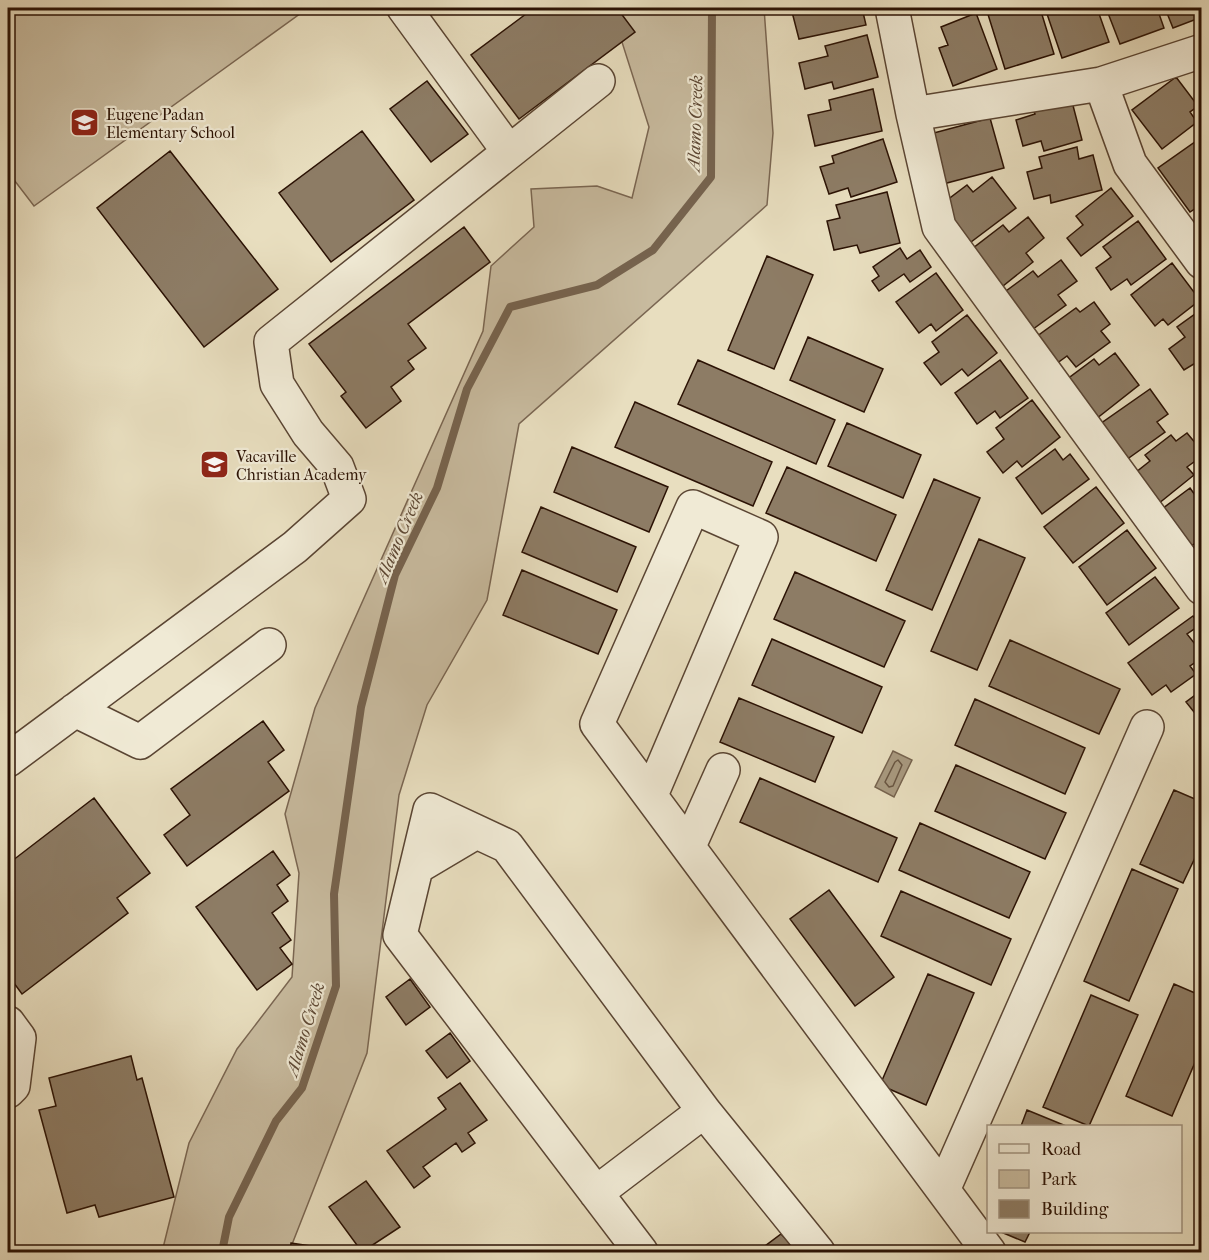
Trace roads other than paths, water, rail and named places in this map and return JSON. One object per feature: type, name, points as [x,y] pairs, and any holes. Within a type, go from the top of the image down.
[{"type":"lane","points":[[404,8],[509,152]]},
{"type":"lane","points":[[892,8],[939,227],[1202,588]]},
{"type":"lane","points":[[913,114],[1101,84],[1202,51]]},
{"type":"lane","points":[[8,760],[295,547],[350,499],[337,467],[308,433],[277,384],[271,342],[598,81]]},
{"type":"lane","points":[[1101,84],[1130,164],[1202,262]]},
{"type":"lane","points":[[651,795],[761,537],[693,507],[597,724],[989,1252]]},
{"type":"lane","points":[[75,710],[140,742],[269,645]]},
{"type":"lane","points":[[943,1190],[1147,727]]},
{"type":"lane","points":[[689,846],[723,770]]},
{"type":"lane","points":[[641,1252],[400,935],[430,810],[507,846],[704,1111],[818,1252]]},
{"type":"lane","points":[[8,1023],[19,1038],[13,1086],[8,1091]]},
{"type":"lane","points":[[596,1192],[704,1111]]},
{"type":"water","points":[[893,751],[912,760],[894,797],[875,787]]},
{"type":"waterway","name":"Alamo Creek","points":[[222,1252],[229,1217],[276,1121],[302,1088],[336,986],[334,894],[361,707],[395,575],[437,488],[467,389],[510,307],[597,285],[653,250],[711,177],[712,8]]},
{"type":"place","name":"Eugene Padan Elementary School","points":[[85,123]]},
{"type":"place","name":"Vacaville Christian Academy","points":[[215,465]]}]
